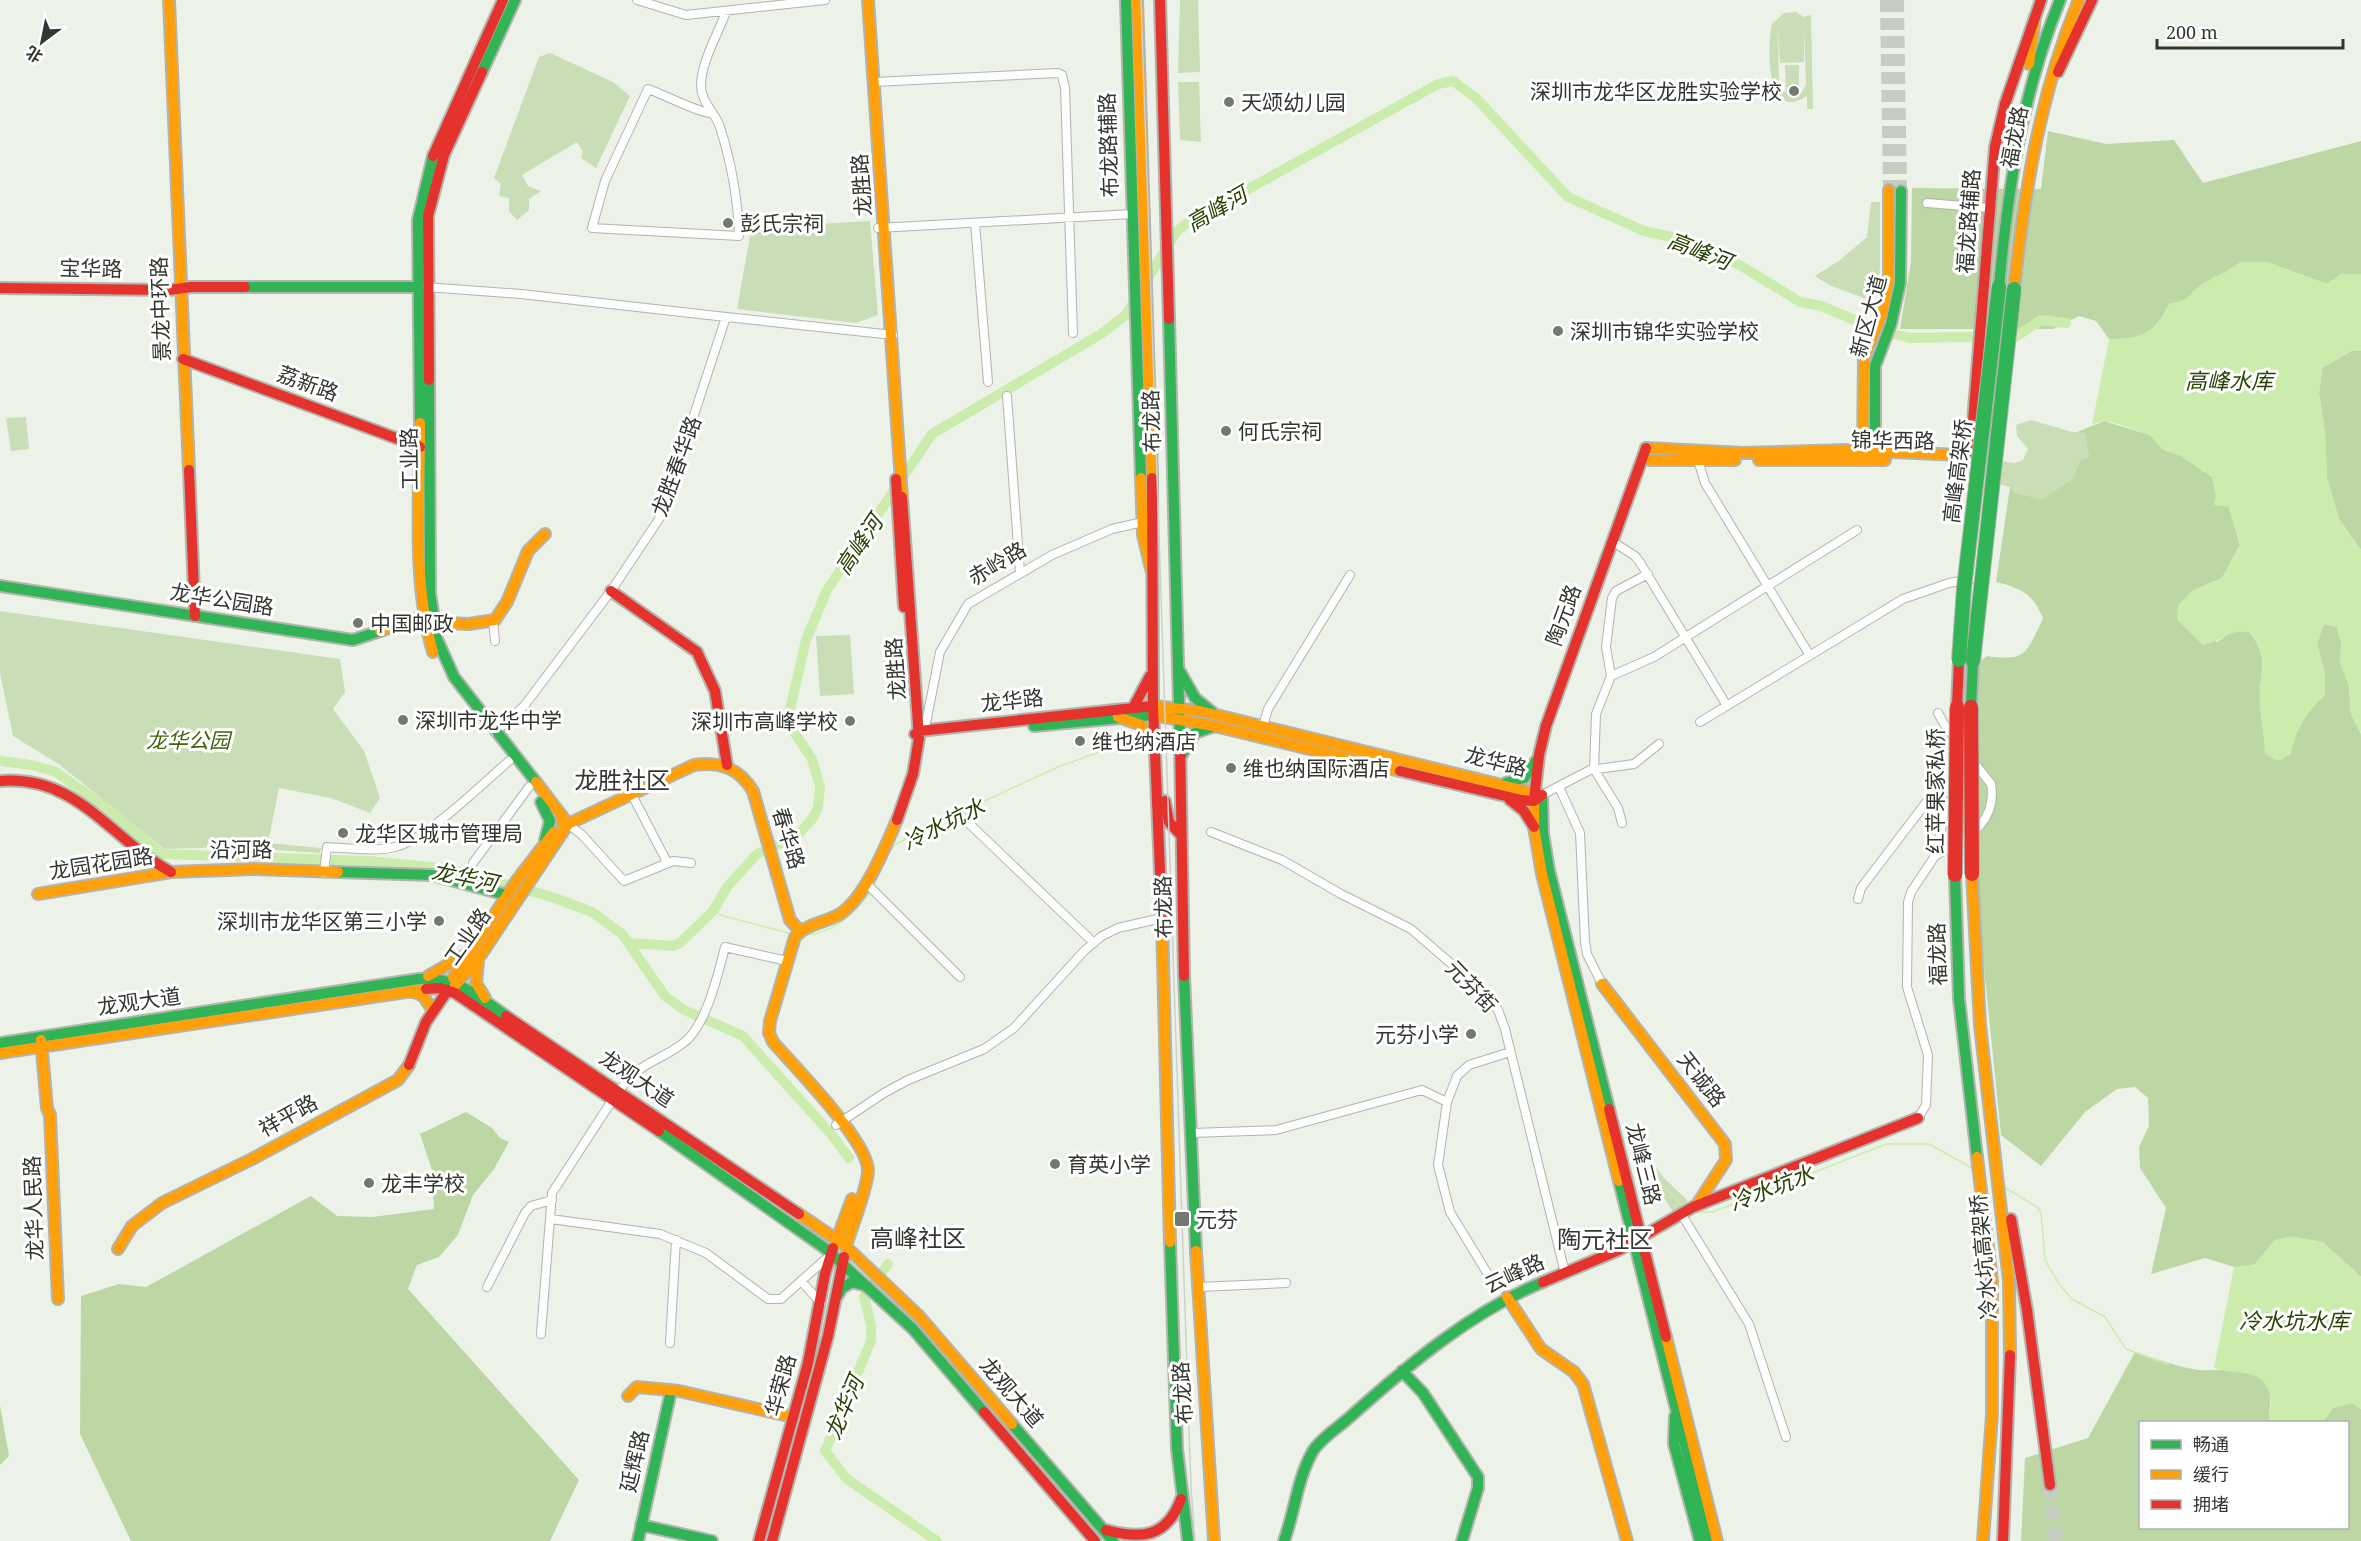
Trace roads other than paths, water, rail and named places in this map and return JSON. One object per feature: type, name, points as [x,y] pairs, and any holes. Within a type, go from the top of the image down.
[{"type":"main road","name":"景龙中环路","points":[[169,0],[195,616]]},
{"type":"main road","name":"工业路","points":[[503,0],[443,130],[427,173],[417,235],[423,287],[430,593],[428,618],[454,677],[564,824]]},
{"type":"main road","name":"工业路","points":[[514,0],[444,155],[436,178],[427,233],[423,287],[420,564],[429,641],[443,675],[541,802],[564,824]]},
{"type":"main road","name":"龙胜路","points":[[794,933],[838,909],[858,885],[901,793],[917,735],[882,228],[861,0]]},
{"type":"main road","name":"龙胜路","points":[[868,0],[882,228]]},
{"type":"main road","name":"布龙路辅路","points":[[1126,0],[1132,214],[1140,290]]},
{"type":"main road","points":[[1137,0],[1146,270],[1135,311],[1143,522],[1152,573]]},
{"type":"main road","name":"布龙路","points":[[1160,0],[1181,835],[1191,1133],[1201,1367],[1214,1541]]},
{"type":"main road","name":"福龙路辅路","points":[[1968,452],[1972,434],[1994,158],[2005,104],[2041,0]]},
{"type":"main road","name":"福龙路","points":[[2006,288],[2007,202],[2025,96],[2060,0]]},
{"type":"main road","name":"福龙路","points":[[2006,288],[2035,129],[2058,48],[2079,0]]},
{"type":"main road","points":[[2035,129],[2066,53],[2092,0]]},
{"type":"main road","points":[[2025,96],[2035,17]]},
{"type":"main road","name":"新区大道","points":[[1871,455],[1868,416],[1876,341],[1885,322],[1902,267],[1895,190]]},
{"type":"main road","name":"宝华路","points":[[0,288],[423,287]]},
{"type":"main road","name":"高峰高架桥","points":[[1964,707],[1966,661],[2006,288]]},
{"type":"main road","name":"布龙路","points":[[1140,290],[1154,535],[1152,573],[1154,712],[1175,1403],[1188,1541]]},
{"type":"main road","name":"荔新路","points":[[183,359],[420,447]]},
{"type":"main road","name":"锦华西路","points":[[1650,453],[1871,455],[1950,462],[1961,458],[1968,452]]},
{"type":"main road","name":"锦华西路","points":[[1650,453],[1698,460],[1871,455]]},
{"type":"main road","name":"陶元路","points":[[1537,796],[1558,715],[1650,453]]},
{"type":"main road","name":"陶元路","points":[[1537,796],[1539,755],[1572,651],[1650,453]]},
{"type":"main road","points":[[428,618],[462,624],[494,621],[504,609],[528,551],[544,534]]},
{"type":"main road","name":"龙华公园路","points":[[0,586],[353,640],[428,618]]},
{"type":"main road","points":[[564,824],[694,765],[707,762],[727,765],[710,672],[704,660],[697,652],[611,591]]},
{"type":"main road","points":[[1177,664],[1195,698],[1219,722],[1195,733],[1180,760]]},
{"type":"main road","points":[[1133,708],[1139,702],[1153,670]]},
{"type":"main road","name":"红苹果家私桥","points":[[1964,707],[1972,874]]},
{"type":"main road","name":"红苹果家私桥","points":[[1955,875],[1964,707]]},
{"type":"main road","name":"龙华路","points":[[917,735],[1133,708],[1178,713],[1537,796]]},
{"type":"main road","points":[[1154,712],[1161,727],[1165,813],[1169,822],[1181,835]]},
{"type":"main road","name":"龙华路","points":[[917,735],[1154,712]]},
{"type":"main road","points":[[1118,717],[1141,725],[1155,747]]},
{"type":"main road","name":"龙华路","points":[[1219,722],[1263,726],[1501,789]]},
{"type":"main road","points":[[1534,827],[1524,811],[1501,789],[1524,778],[1539,755]]},
{"type":"main road","name":"春华路","points":[[727,765],[748,782],[770,845],[794,933]]},
{"type":"main road","points":[[0,781],[31,781],[52,788],[73,800],[149,861],[171,872]]},
{"type":"main road","name":"龙峰三路","points":[[1537,796],[1534,827],[1542,874],[1715,1540]]},
{"type":"main road","name":"龙峰三路","points":[[1537,796],[1549,870],[1637,1240]]},
{"type":"main road","points":[[541,802],[550,822],[543,844]]},
{"type":"main road","points":[[1159,834],[1169,822]]},
{"type":"main road","name":"工业路","points":[[522,882],[543,844],[564,824]]},
{"type":"main road","name":"工业路","points":[[453,985],[512,894],[564,824]]},
{"type":"main road","name":"沿河路","points":[[171,872],[255,869],[432,875],[512,894]]},
{"type":"main road","name":"龙园花园路","points":[[38,894],[171,872]]},
{"type":"main road","name":"福龙路","points":[[1972,874],[1980,1025]]},
{"type":"main road","name":"福龙路","points":[[1955,875],[1957,954],[1963,1032]]},
{"type":"main road","points":[[794,933],[764,1021],[764,1038],[771,1052],[839,1123],[853,1146],[861,1167],[841,1242]]},
{"type":"main road","points":[[433,1010],[415,985],[475,953],[476,983],[492,1005]]},
{"type":"main road","name":"天诚路","points":[[1602,984],[1725,1144],[1726,1160],[1689,1210]]},
{"type":"main road","name":"龙观大道","points":[[0,1053],[45,1042],[415,985],[432,988],[453,985],[492,1005],[929,1327],[1113,1541]]},
{"type":"main road","name":"龙观大道","points":[[453,985],[841,1242],[872,1283],[976,1399],[1095,1541]]},
{"type":"main road","name":"祥平路","points":[[118,1249],[132,1226],[162,1203],[252,1159],[398,1080],[408,1067],[418,1038],[433,1010],[453,985]]},
{"type":"main road","name":"冷水坑高架桥","points":[[1980,1025],[2009,1281],[2010,1346],[2002,1541]]},
{"type":"main road","name":"冷水坑高架桥","points":[[1963,1032],[1992,1281],[1992,1390],[1983,1541]]},
{"type":"main road","name":"龙观大道","points":[[0,1043],[45,1042]]},
{"type":"main road","name":"龙华人民路","points":[[45,1042],[58,1299]]},
{"type":"main road","points":[[1985,1076],[2021,1272],[2050,1485]]},
{"type":"main road","name":"云峰路","points":[[1284,1541],[1293,1516],[1300,1476],[1315,1448],[1402,1371],[1482,1312],[1507,1297],[1637,1240],[1689,1210],[1918,1118]]},
{"type":"main road","name":"华荣路","points":[[772,1541],[822,1335],[821,1303],[841,1242]]},
{"type":"main road","name":"华荣路","points":[[759,1541],[794,1417],[835,1299],[837,1258]]},
{"type":"main road","points":[[835,1299],[849,1283],[872,1283]]},
{"type":"main road","points":[[1507,1297],[1541,1349],[1548,1356],[1572,1369],[1583,1384],[1627,1541]]},
{"type":"main road","name":"龙峰三路","points":[[1659,1326],[1676,1407],[1715,1540]]},
{"type":"main road","points":[[1402,1371],[1423,1393],[1478,1477],[1478,1488],[1462,1541]]},
{"type":"main road","points":[[628,1396],[638,1387],[671,1390],[794,1417]]},
{"type":"main road","name":"延辉路","points":[[638,1541],[671,1390]]},
{"type":"main road","points":[[1974,1541],[1982,1447],[1992,1390]]},
{"type":"main road","points":[[1676,1407],[1674,1444],[1700,1541]]},
{"type":"main road","points":[[1099,1526],[1126,1537],[1152,1535],[1172,1521],[1182,1495]]},
{"type":"main road","points":[[641,1525],[712,1541]]},
{"type":"street","points":[[637,0],[684,15],[825,0]]},
{"type":"street","points":[[712,113],[696,110],[678,99],[648,89],[605,181],[592,228],[739,236],[735,185],[719,126],[712,113],[703,97],[701,81],[726,12]]},
{"type":"street","points":[[874,82],[1058,73],[1062,75],[1065,88],[1073,333]]},
{"type":"street","points":[[1926,203],[1989,208]]},
{"type":"street","points":[[882,228],[1132,214]]},
{"type":"street","points":[[975,223],[988,382]]},
{"type":"street","points":[[423,287],[521,294],[890,335]]},
{"type":"street","name":"龙胜春华路","points":[[495,732],[524,706],[611,591],[661,516],[726,317]]},
{"type":"street","points":[[1007,396],[1020,573]]},
{"type":"street","points":[[1698,460],[1701,477],[1809,654]]},
{"type":"street","name":"赤岭路","points":[[917,735],[926,723],[939,652],[968,604],[1052,555],[1112,529],[1143,522]]},
{"type":"street","points":[[1611,676],[1654,657],[1857,531]]},
{"type":"street","points":[[1618,545],[1635,556],[1648,574],[1727,706]]},
{"type":"street","points":[[1622,823],[1618,808],[1594,769],[1596,714],[1611,676],[1606,647],[1612,598],[1616,591],[1648,574]]},
{"type":"street","points":[[1263,726],[1268,709],[1350,575]]},
{"type":"street","points":[[1700,722],[1903,599],[1949,583],[1985,577]]},
{"type":"street","points":[[494,621],[495,640]]},
{"type":"street","points":[[1935,856],[1978,829],[1988,816],[1993,794],[1991,784],[1938,713]]},
{"type":"street","points":[[1537,796],[1594,769],[1634,764],[1659,744]]},
{"type":"street","points":[[324,870],[327,847],[388,849],[402,845],[447,813],[508,761]]},
{"type":"street","points":[[473,863],[529,787]]},
{"type":"street","points":[[1559,787],[1579,828],[1586,948],[1602,984]]},
{"type":"street","points":[[631,793],[667,862]]},
{"type":"street","points":[[1858,899],[1861,888],[1928,800],[1937,795],[1944,801],[1946,808],[1935,856],[1911,892],[1908,902],[1907,987],[1928,1055],[1926,1105],[1918,1118]]},
{"type":"street","points":[[958,813],[1094,943]]},
{"type":"street","points":[[564,824],[582,836],[624,881],[667,862],[691,862]]},
{"type":"street","name":"元芬街","points":[[1211,832],[1282,860],[1341,894],[1411,929],[1493,1002],[1502,1018],[1565,1273]]},
{"type":"street","points":[[872,888],[960,977]]},
{"type":"street","points":[[839,1123],[900,1084],[984,1049],[1014,1028],[1094,943],[1118,928],[1162,918]]},
{"type":"street","points":[[541,1334],[552,1200],[557,1183],[633,1072],[686,1041],[712,996],[725,947],[784,960]]},
{"type":"street","points":[[1489,1275],[1457,1226],[1439,1174],[1447,1102],[1457,1076],[1464,1068],[1510,1052]]},
{"type":"street","points":[[1191,1133],[1276,1130],[1422,1090],[1447,1102]]},
{"type":"street","points":[[487,1287],[525,1213],[531,1206],[552,1200]]},
{"type":"street","points":[[1689,1210],[1749,1324],[1786,1437]]},
{"type":"street","points":[[551,1219],[644,1229],[676,1240],[706,1253],[768,1299],[781,1299],[801,1281],[837,1258]]},
{"type":"street","points":[[670,1343],[676,1240]]},
{"type":"street","points":[[801,1281],[821,1303]]},
{"type":"street","points":[[1199,1287],[1286,1283]]},
{"type":"water","name":"高峰水库","points":[[2240,262],[2267,262],[2327,284],[2341,274],[2361,274],[2361,351],[2350,351],[2322,368],[2319,393],[2325,433],[2327,478],[2339,519],[2361,550],[2361,733],[2351,714],[2349,686],[2340,664],[2341,642],[2337,627],[2324,624],[2317,644],[2325,674],[2325,695],[2302,722],[2290,755],[2278,761],[2265,754],[2260,703],[2263,666],[2261,650],[2249,632],[2230,634],[2203,645],[2177,620],[2178,605],[2192,591],[2222,578],[2240,545],[2229,507],[2214,505],[2216,495],[2212,477],[2181,456],[2162,449],[2150,435],[2115,423],[2104,421],[2092,424],[2109,339],[2130,338],[2146,333],[2158,322],[2169,304],[2186,298],[2202,284]]},
{"type":"water","name":"冷水坑水库","points":[[2291,1236],[2323,1242],[2361,1277],[2361,1409],[2352,1403],[2333,1408],[2324,1421],[2270,1421],[2271,1397],[2261,1379],[2214,1368],[2234,1267],[2254,1265],[2275,1240]]},
{"type":"waterway","name":"高峰河","points":[[1144,285],[1176,232],[1187,223],[1438,84],[1453,81],[1476,98],[1568,197],[1644,231],[1690,241],[1743,267],[1800,302],[1821,306],[1882,331],[1910,338],[2017,336],[2041,320],[2066,323]]},
{"type":"waterway","name":"高峰河","points":[[630,943],[672,946],[680,943],[713,911],[727,887],[757,854],[797,836],[813,818],[818,807],[820,787],[812,759],[794,732],[789,714],[806,640],[827,590],[932,434],[1101,334],[1126,315],[1136,298]]},
{"type":"waterway","name":"冷水坑水","points":[[963,811],[1058,767],[1102,751]]},
{"type":"waterway","name":"龙华河","points":[[0,761],[32,765],[56,772],[109,810],[161,854],[369,861],[450,869],[552,897],[592,912],[622,934],[665,996],[684,1010],[743,1036],[831,1134],[849,1158]]},
{"type":"waterway","name":"冷水坑水","points":[[873,887],[888,854],[896,844],[955,814]]},
{"type":"waterway","name":"冷水坑水","points":[[802,935],[823,931],[842,922],[871,891]]},
{"type":"waterway","name":"冷水坑水","points":[[713,911],[792,934]]},
{"type":"waterway","name":"冷水坑水","points":[[1632,1142],[1658,1180],[1684,1207]]},
{"type":"waterway","name":"冷水坑水","points":[[1694,1212],[1713,1212],[1886,1144],[1929,1144],[1972,1168]]},
{"type":"waterway","points":[[2004,1187],[2037,1207],[2041,1213],[2045,1260],[2059,1284],[2072,1299],[2105,1317],[2126,1349],[2169,1365]]},
{"type":"waterway","name":"龙华河","points":[[888,1264],[864,1297],[871,1325],[871,1341],[825,1451],[847,1479],[937,1541]]},
{"type":"tunnel","points":[[1886,0],[1889,190]]},
{"type":"tunnel","points":[[1898,0],[1901,191]]},
{"type":"tunnel","points":[[2050,1485],[2056,1541]]},
{"type":"railway","points":[[1141,0],[1191,1488],[1195,1541]]},
{"type":"place","name":"深圳市龙华区龙胜实验学校","points":[[1794,91]]},
{"type":"place","name":"天颂幼儿园","points":[[1229,102]]},
{"type":"place","name":"彭氏宗祠","points":[[728,223]]},
{"type":"place","name":"深圳市锦华实验学校","points":[[1558,331]]},
{"type":"place","name":"何氏宗祠","points":[[1226,431]]},
{"type":"place","name":"中国邮政","points":[[358,623]]},
{"type":"place","name":"深圳市龙华中学","points":[[403,720]]},
{"type":"place","name":"深圳市高峰学校","points":[[850,721]]},
{"type":"place","name":"维也纳酒店","points":[[1080,741]]},
{"type":"place","name":"维也纳国际酒店","points":[[1231,768]]},
{"type":"place","name":"龙华区城市管理局","points":[[343,833]]},
{"type":"place","name":"深圳市龙华区第三小学","points":[[439,921]]},
{"type":"place","name":"元芬小学","points":[[1471,1034]]},
{"type":"place","name":"育英小学","points":[[1055,1164]]},
{"type":"place","name":"龙丰学校","points":[[369,1183]]},
{"type":"place","name":"元芬","points":[[1182,1219]]},
{"type":"district","name":"龙胜社区","points":[[622,779]]},
{"type":"district","name":"高峰社区","points":[[918,1237]]},
{"type":"district","name":"陶元社区","points":[[1605,1238]]},
{"type":"park label","name":"龙华公园","points":[[188,740]]}]
